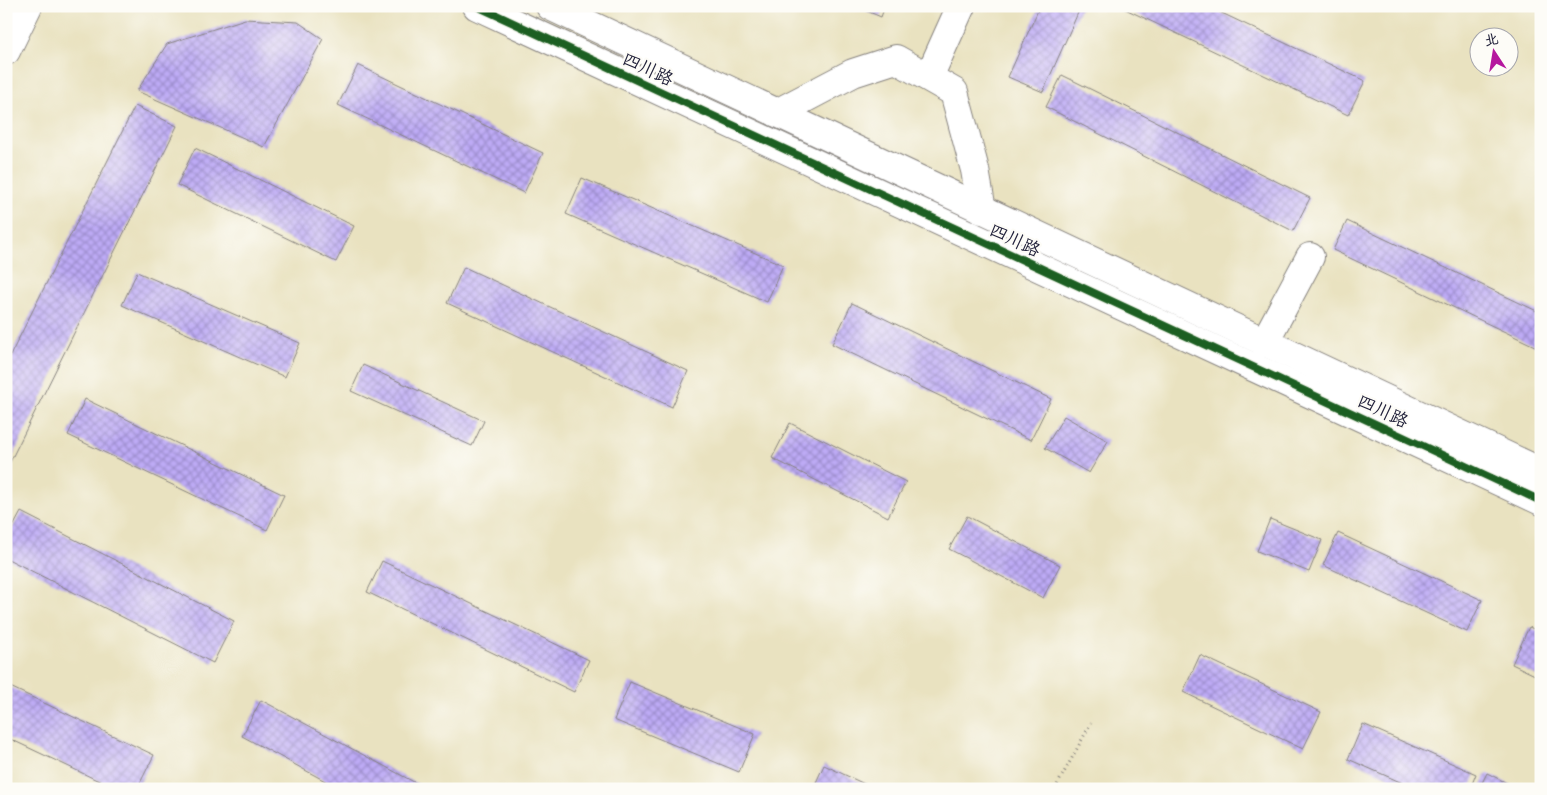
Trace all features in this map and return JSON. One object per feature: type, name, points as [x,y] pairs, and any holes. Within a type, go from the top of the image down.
[{"type":"street","points":[[6,51],[28,6]]},
{"type":"street","name":"四川路","points":[[477,6],[1541,501]]},
{"type":"street","name":"四川路","points":[[550,6],[1541,472]]},
{"type":"street","points":[[930,77],[961,6]]},
{"type":"street","points":[[777,113],[852,73],[896,59],[954,92],[975,170],[982,210]]},
{"type":"street","points":[[1264,343],[1310,257]]},
{"type":"path","points":[[1055,789],[1091,723]]},
{"type":"building","points":[[855,6],[885,6],[881,17]]},
{"type":"building","points":[[1040,6],[1081,6],[1043,92],[1008,77]]},
{"type":"building","points":[[1119,6],[1207,6],[1365,81],[1348,115]]},
{"type":"building","points":[[245,19],[298,22],[323,39],[264,147],[137,91],[167,44]]},
{"type":"building","points":[[358,65],[543,153],[524,193],[338,105]]},
{"type":"building","points":[[1062,75],[1310,198],[1293,231],[1046,107]]},
{"type":"building","points":[[135,106],[177,126],[6,470],[6,364]]},
{"type":"building","points":[[195,148],[354,226],[336,262],[177,185]]},
{"type":"building","points":[[582,178],[783,265],[767,302],[566,214]]},
{"type":"building","points":[[1347,221],[1541,313],[1541,349],[1333,250]]},
{"type":"building","points":[[464,267],[688,371],[672,407],[447,303]]},
{"type":"building","points":[[137,272],[300,343],[285,377],[122,305]]},
{"type":"building","points":[[852,303],[1051,399],[1031,440],[832,344]]},
{"type":"building","points":[[363,365],[484,421],[472,446],[351,391]]},
{"type":"building","points":[[85,399],[284,495],[267,530],[68,435]]},
{"type":"building","points":[[1064,416],[1108,441],[1089,473],[1045,448]]},
{"type":"building","points":[[790,423],[906,482],[888,517],[772,458]]},
{"type":"building","points":[[21,512],[234,621],[213,663],[6,558],[6,540]]},
{"type":"building","points":[[967,516],[1060,565],[1043,598],[949,549]]},
{"type":"building","points":[[1270,519],[1322,540],[1309,572],[1257,551]]},
{"type":"building","points":[[1338,533],[1482,600],[1467,632],[1323,565]]},
{"type":"building","points":[[382,561],[589,660],[574,692],[367,592]]},
{"type":"building","points":[[1529,627],[1541,632],[1541,678],[1512,664]]},
{"type":"building","points":[[1200,655],[1321,712],[1303,749],[1183,692]]},
{"type":"building","points":[[630,682],[755,734],[739,772],[614,720]]},
{"type":"building","points":[[6,685],[154,755],[137,789],[116,789],[6,737]]},
{"type":"building","points":[[261,700],[427,789],[340,789],[242,736]]},
{"type":"building","points":[[1363,724],[1476,774],[1470,789],[1416,789],[1348,759]]},
{"type":"building","points":[[824,765],[875,789],[813,789]]},
{"type":"building","points":[[1487,773],[1519,789],[1479,789]]},
{"type":"cycle path","points":[[477,6],[1541,501]]}]
